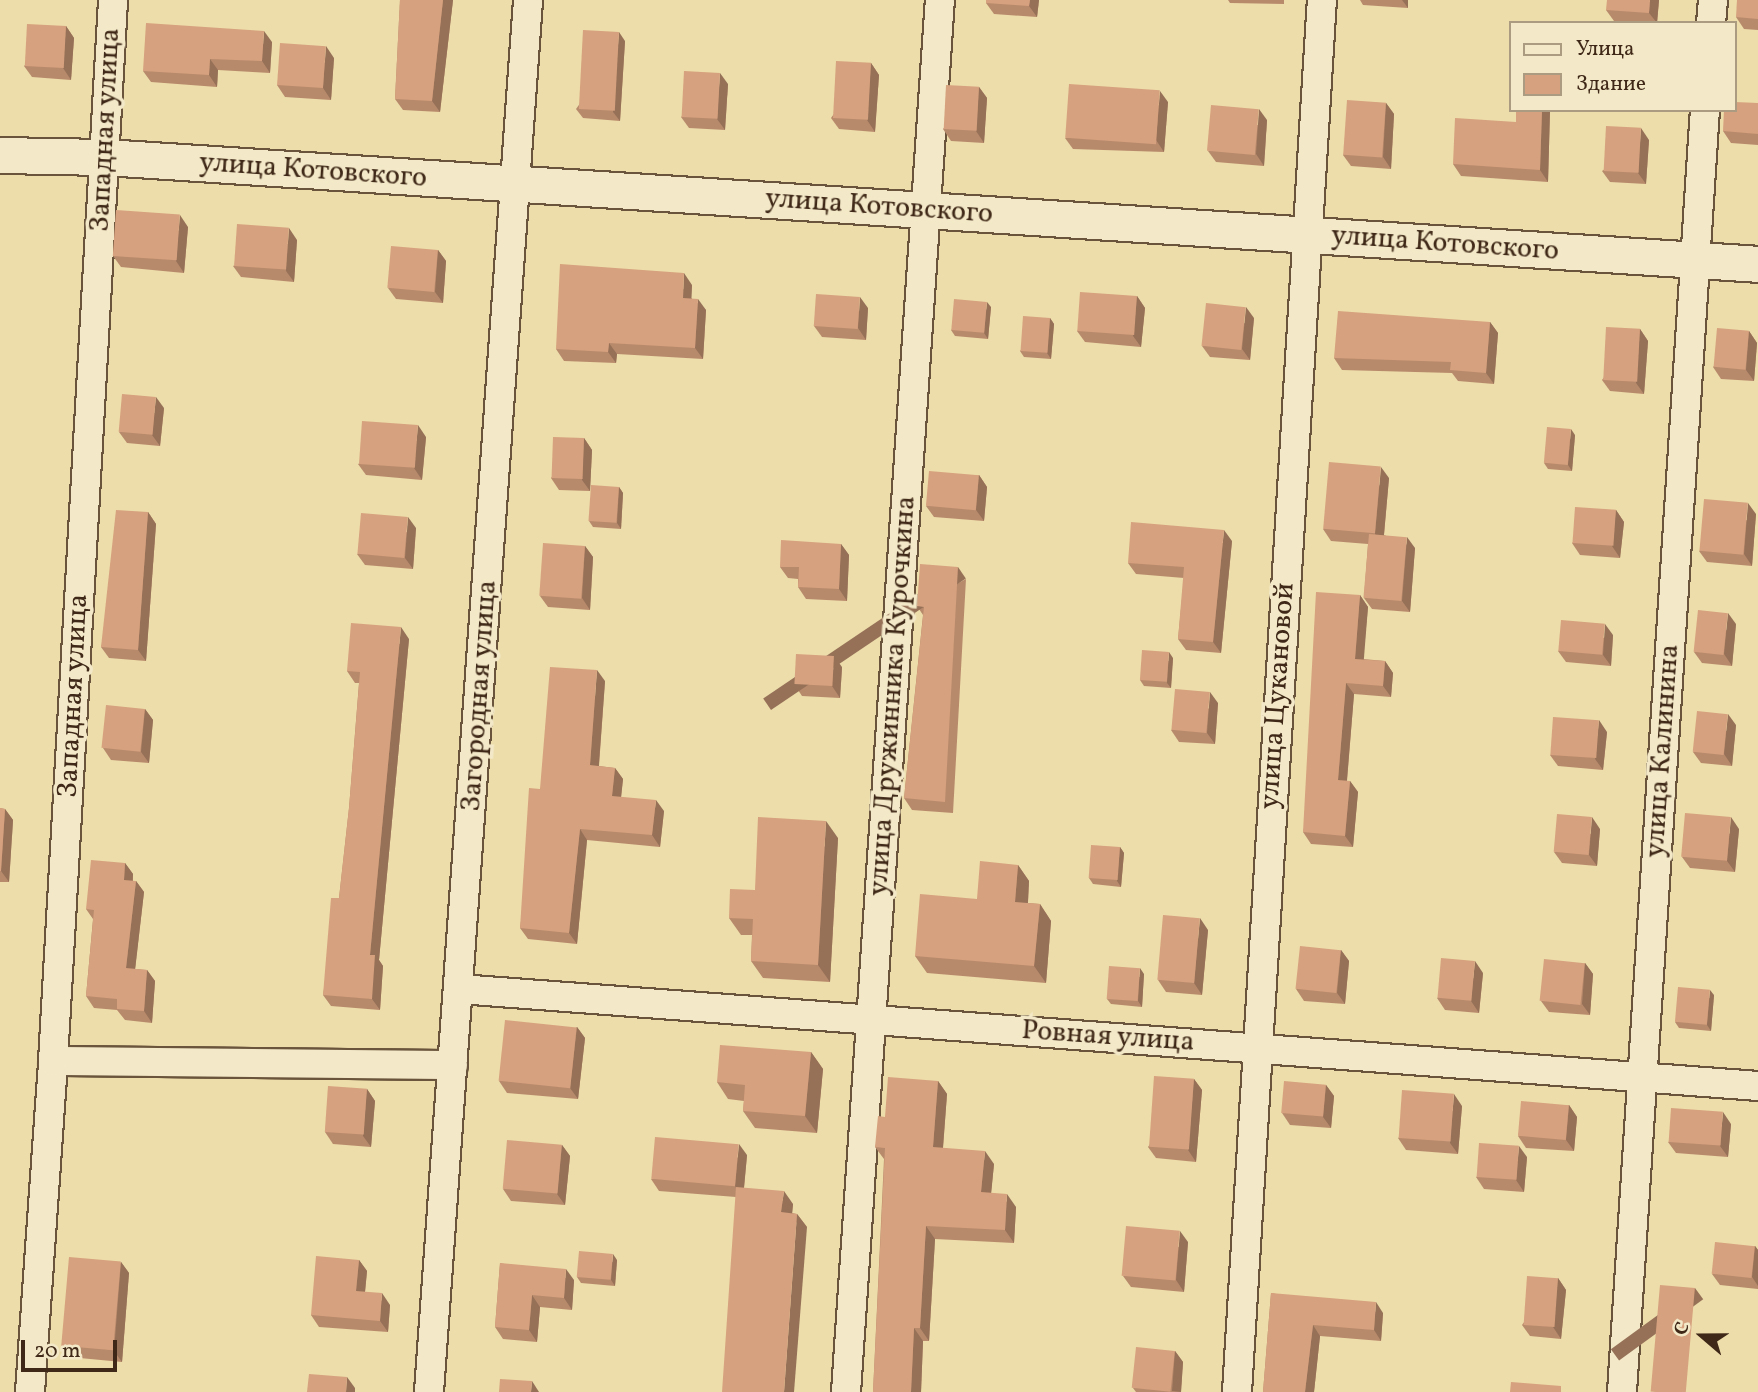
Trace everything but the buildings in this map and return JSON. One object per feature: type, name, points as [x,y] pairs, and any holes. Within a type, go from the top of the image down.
[{"type":"street","name":"Западная улица","points":[[30,1392],[53,1062],[113,0]]},
{"type":"street","name":"Загородная улица","points":[[429,1392],[528,0]]},
{"type":"street","name":"улица Дружинника Курочкина","points":[[846,1392],[940,0]]},
{"type":"street","name":"улица Цукановой","points":[[1237,1392],[1255,1048],[1322,0]]},
{"type":"street","points":[[1711,21],[1713,0]]},
{"type":"street","name":"улица Калинина","points":[[1622,1392],[1705,112]]},
{"type":"street","name":"улица Котовского","points":[[0,155],[106,157],[1758,264]]},
{"type":"street","name":"Ровная улица","points":[[459,989],[1758,1086]]},
{"type":"street","points":[[53,1062],[453,1065]]}]
